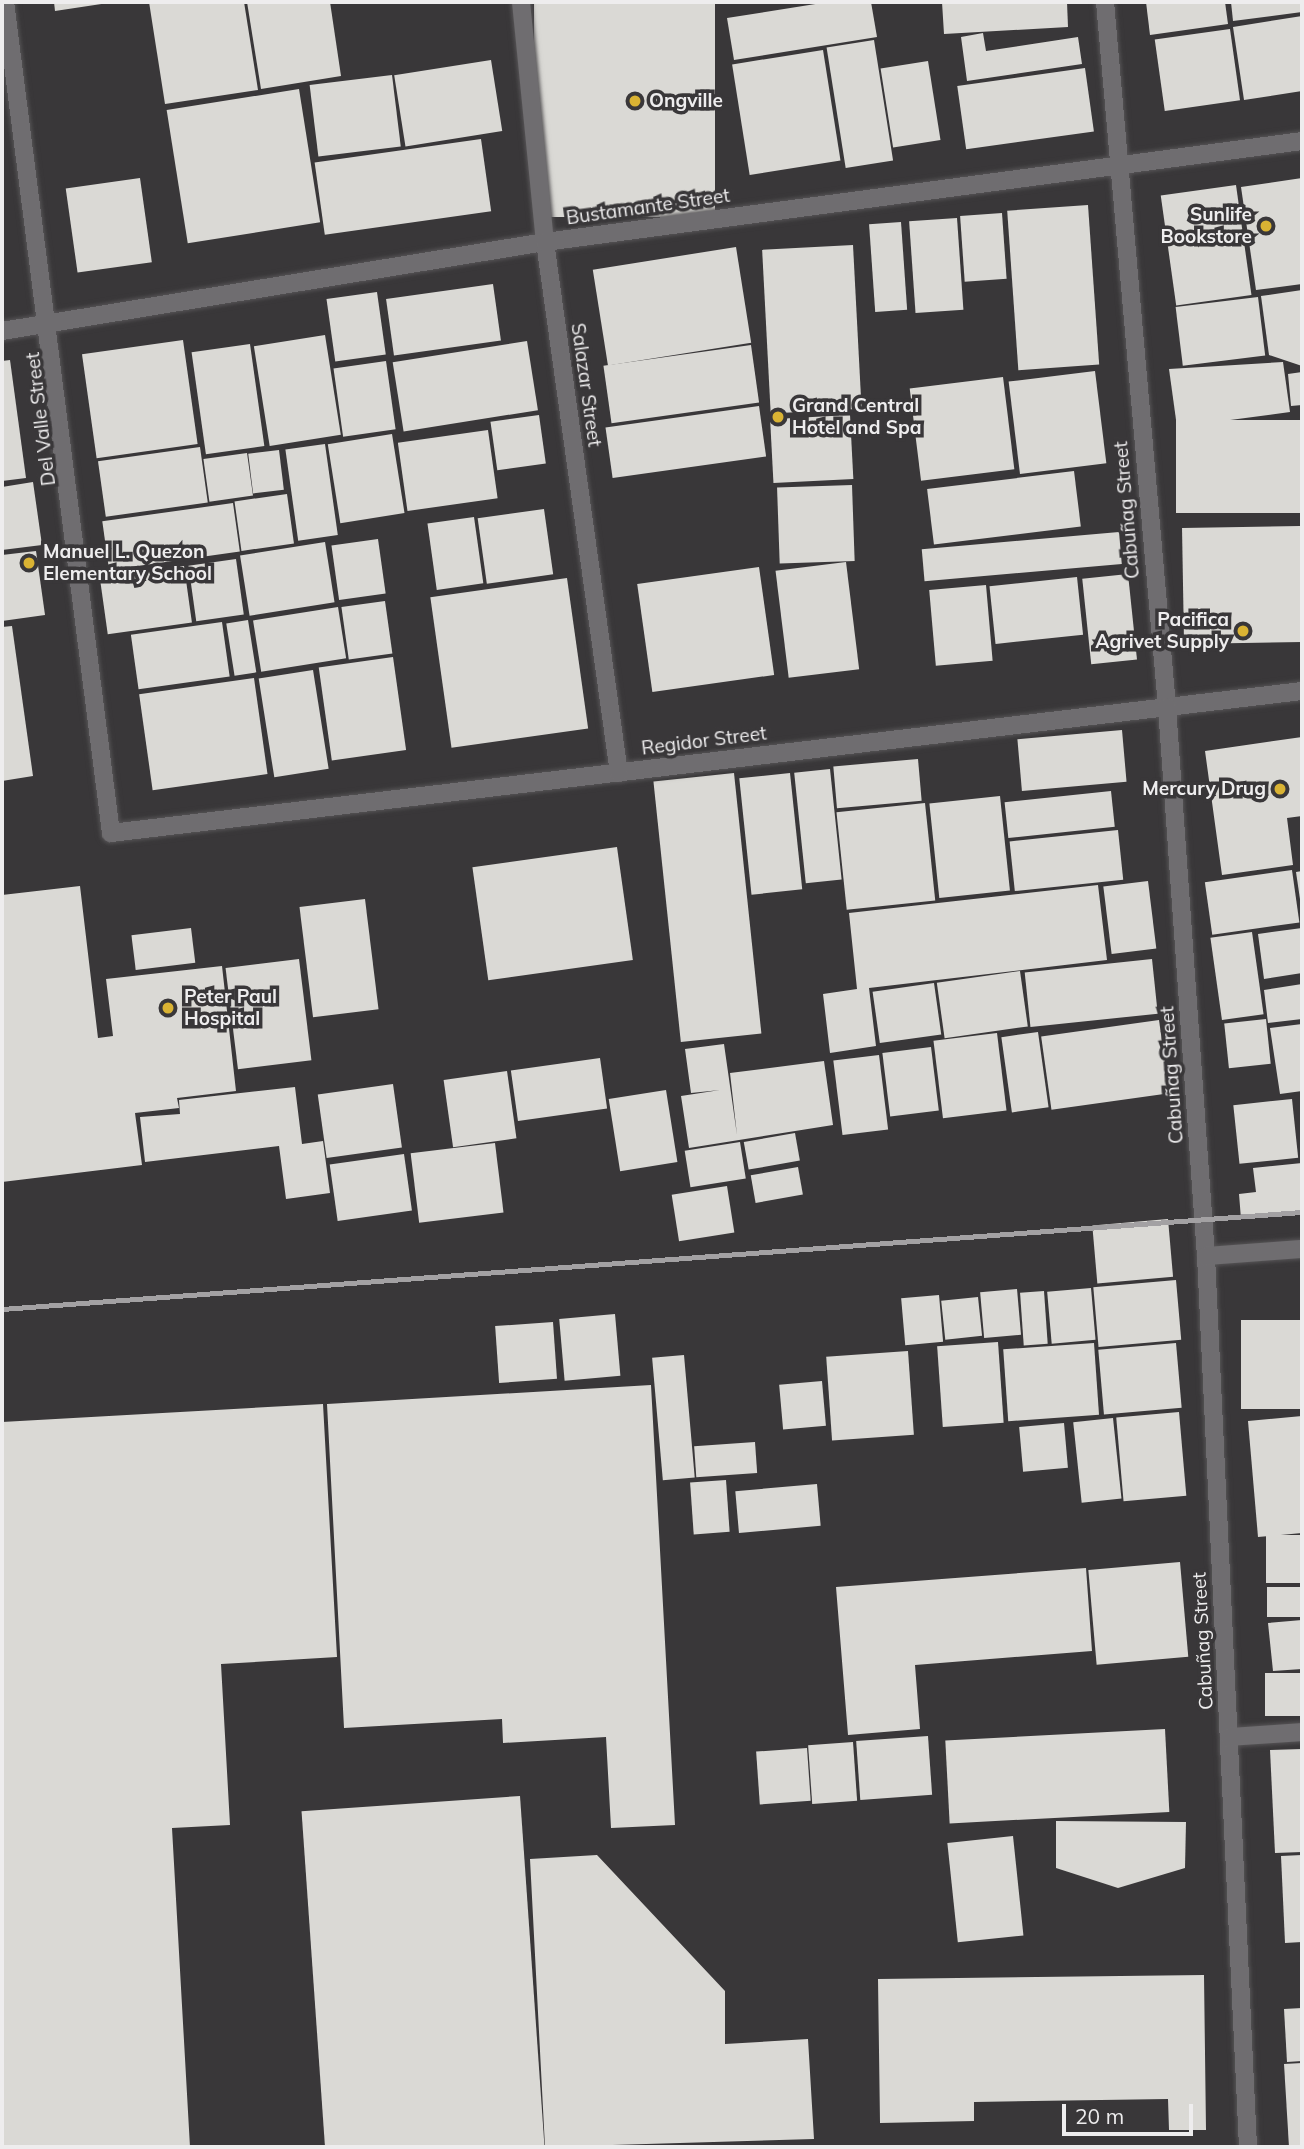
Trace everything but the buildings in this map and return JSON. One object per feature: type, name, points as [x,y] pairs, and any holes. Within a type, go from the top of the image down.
[{"type":"street","name":"Del Valle Street","points":[[5,2],[51,324],[111,833]]},
{"type":"street","name":"Salazar Street","points":[[522,2],[545,242],[619,773]]},
{"type":"street","name":"Cabuñag Street","points":[[1105,2],[1116,164],[1167,707],[1206,1256],[1248,2147]]},
{"type":"street","name":"Bustamante Street","points":[[2,331],[545,242],[1302,141]]},
{"type":"street","name":"Regidor Street","points":[[111,833],[1302,691]]},
{"type":"street","points":[[1206,1256],[1302,1249]]},
{"type":"street","points":[[1229,1737],[1302,1732]]},
{"type":"railway","points":[[2,1309],[1302,1212]]},
{"type":"place","name":"Ongville","points":[[635,101]]},
{"type":"place","name":"Sunlife Bookstore","points":[[1266,226]]},
{"type":"place","name":"Grand Central Hotel and Spa","points":[[778,417]]},
{"type":"place","name":"Manuel L. Quezon Elementary School","points":[[29,563]]},
{"type":"place","name":"Pacifica Agrivet Supply","points":[[1243,631]]},
{"type":"place","name":"Mercury Drug","points":[[1280,789]]},
{"type":"place","name":"Peter Paul Hospital","points":[[168,1008]]}]
